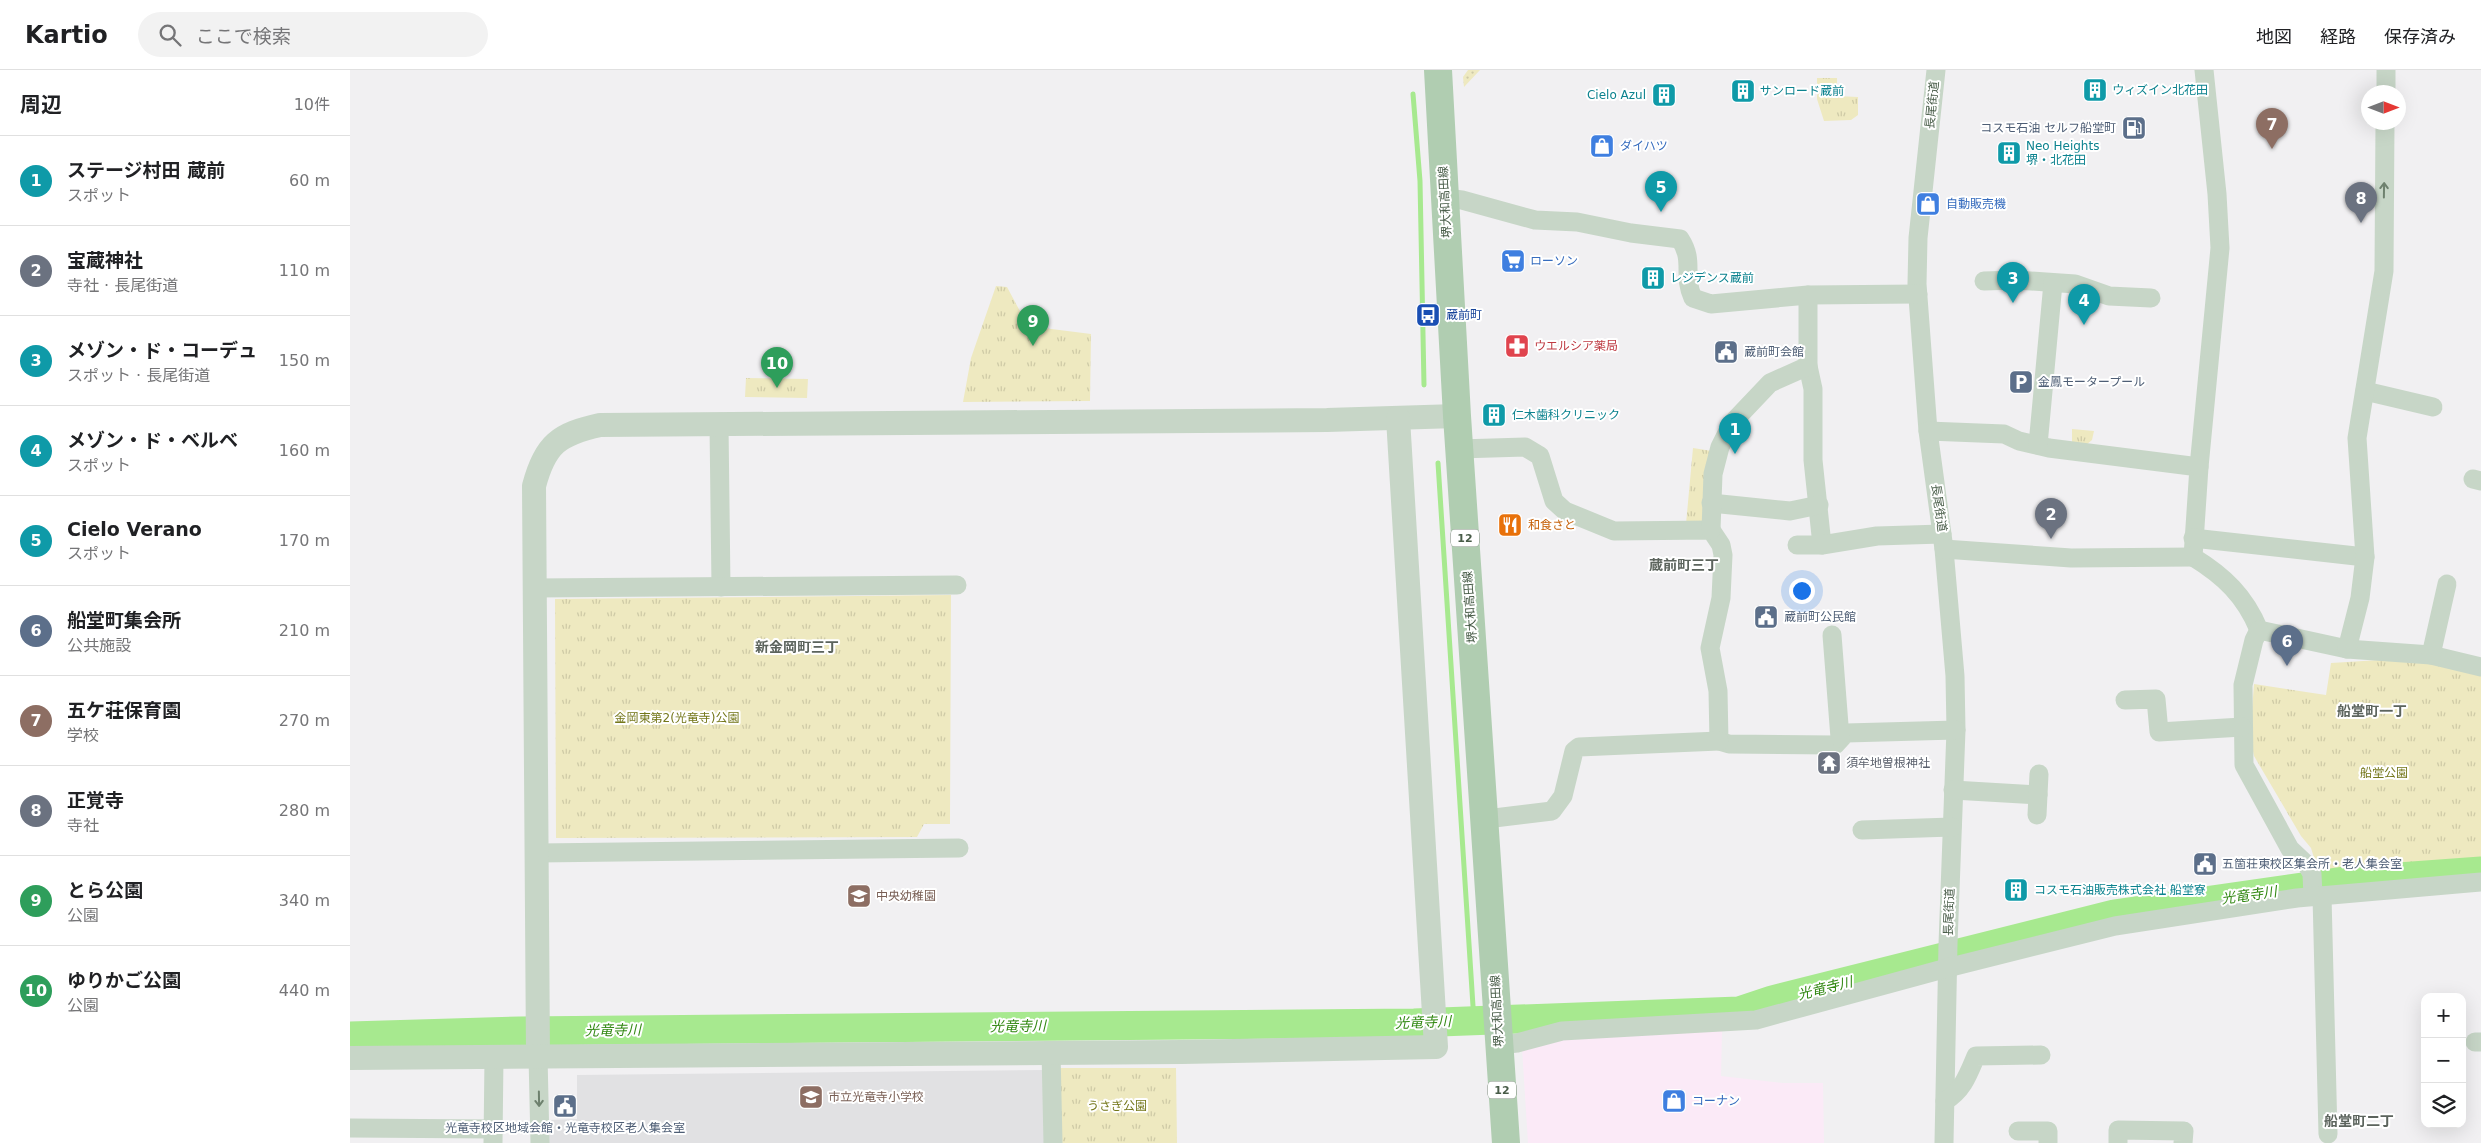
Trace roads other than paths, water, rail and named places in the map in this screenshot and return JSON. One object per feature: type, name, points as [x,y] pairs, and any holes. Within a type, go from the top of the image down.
[{"type":"main road","name":"堺大和高田線","points":[[1438,70],[1459,448],[1486,819],[1506,1143]]},
{"type":"street","name":"長尾街道","points":[[1936,70],[1918,238],[1918,294],[1928,431],[1953,635],[1956,730],[1944,1143]]},
{"type":"street","points":[[2194,558],[2193,538],[2220,248],[2218,194],[2204,70]]},
{"type":"street","points":[[2386,70],[2386,85]]},
{"type":"street","points":[[2347,649],[2360,598],[2364,557],[2357,438],[2384,271],[2385,130]]},
{"type":"street","points":[[1445,198],[1462,200],[1535,220],[1577,222],[1631,233],[1680,239],[1688,252],[1688,286],[1693,298],[1711,304],[1808,296],[1918,294]]},
{"type":"street","points":[[1984,281],[2017,280],[2075,284],[2109,296],[2151,298]]},
{"type":"street","points":[[2038,446],[2053,283]]},
{"type":"street","points":[[1808,296],[1808,366],[1813,389],[1813,460],[1822,545]]},
{"type":"street","points":[[1719,741],[1718,691],[1710,648],[1721,598],[1723,555],[1721,545],[1711,530],[1712,474],[1720,447],[1732,422],[1770,384],[1808,366]]},
{"type":"street","points":[[2365,391],[2433,407]]},
{"type":"street","points":[[540,1143],[534,486],[540,463],[554,445],[573,431],[600,425],[1457,416]]},
{"type":"street","points":[[350,1058],[494,1057],[539,1038],[1051,1051],[1182,1052],[1436,1047],[1398,418]]},
{"type":"street","points":[[719,424],[721,586]]},
{"type":"street","points":[[1928,431],[2004,434],[2019,441],[2038,446],[2199,467]]},
{"type":"street","points":[[1459,448],[1525,447],[1540,456],[1554,501],[1565,511],[1614,531],[1711,530]]},
{"type":"street","points":[[1711,503],[1790,510],[1819,505]]},
{"type":"street","points":[[1797,545],[1822,545],[1877,536],[2071,558],[2194,558],[2226,579],[2237,590],[2252,611],[2259,630],[2254,640],[2243,685],[2242,727],[2244,765],[2290,849],[2307,865],[2312,875],[2316,896],[2328,1134]]},
{"type":"street","points":[[2193,538],[2364,557]]},
{"type":"street","points":[[2431,655],[2447,584]]},
{"type":"street","points":[[535,588],[957,585]]},
{"type":"street","points":[[2259,630],[2347,649],[2431,655],[2481,667]]},
{"type":"street","points":[[1832,634],[1840,738]]},
{"type":"street","points":[[2125,700],[2156,699],[2159,732],[2242,727]]},
{"type":"street","points":[[1486,819],[1552,811],[1563,796],[1574,751],[1579,747],[1709,740],[1729,744],[1835,745],[1846,733],[1956,730]]},
{"type":"street","points":[[2037,815],[2039,774]]},
{"type":"street","points":[[1953,790],[2038,795]]},
{"type":"street","points":[[1862,830],[1952,827]]},
{"type":"street","points":[[538,853],[959,848]]},
{"type":"street","points":[[1499,1041],[1517,1043],[1562,1032],[1756,1020],[1948,959],[2115,926],[2316,896],[2481,882]]},
{"type":"street","points":[[1051,1051],[1052,1143]]},
{"type":"street","points":[[1945,1101],[1956,1094],[1966,1082],[1976,1056],[2041,1056]]},
{"type":"street","points":[[350,1128],[493,1136],[494,1057]]},
{"type":"street","points":[[2118,1143],[2118,1130],[2184,1131],[2184,1143]]},
{"type":"street","points":[[2018,1131],[2048,1131],[2048,1143]]},
{"type":"waterway","points":[[1413,94],[1420,181],[1424,385]]},
{"type":"waterway","points":[[1438,463],[1473,1006],[1476,1021]]},
{"type":"waterway","name":"光竜寺川","points":[[350,1036],[520,1031],[1414,1023],[1739,1011],[1772,1000],[2114,914],[2344,881],[2481,871]]},
{"type":"place","name":"ウィズイン北花田","points":[[2095,90]]},
{"type":"place","name":"サンロード蔵前","points":[[1743,91]]},
{"type":"place","name":"Cielo Azul","points":[[1664,95]]},
{"type":"place","name":"コスモ石油 セルフ船堂町","points":[[2134,128]]},
{"type":"place","name":"ダイハツ","points":[[1602,146]]},
{"type":"place","name":"五ケ荘保育園","points":[[2272,149]]},
{"type":"place","name":"Neo Heights 堺・北花田","points":[[2009,153]]},
{"type":"place","name":"自動販売機","points":[[1928,204]]},
{"type":"place","name":"Cielo Verano","points":[[1661,212]]},
{"type":"place","name":"正覚寺","points":[[2361,223]]},
{"type":"place","name":"ローソン","points":[[1513,261]]},
{"type":"place","name":"レジデンス蔵前","points":[[1653,278]]},
{"type":"place","name":"メゾン・ド・コーデュ","points":[[2013,303]]},
{"type":"place","name":"蔵前町","points":[[1428,315]]},
{"type":"place","name":"メゾン・ド・ベルベ","points":[[2084,325]]},
{"type":"place","name":"とら公園","points":[[1033,346]]},
{"type":"place","name":"ウエルシア薬局","points":[[1517,346]]},
{"type":"place","name":"蔵前町会館","points":[[1726,352]]},
{"type":"place","name":"金鳳モータープール","points":[[2021,382]]},
{"type":"place","name":"ゆりかご公園","points":[[777,388]]},
{"type":"place","name":"仁木歯科クリニック","points":[[1494,415]]},
{"type":"place","name":"ステージ村田 蔵前","points":[[1735,454]]},
{"type":"place","name":"和食さと","points":[[1510,525]]},
{"type":"place","name":"宝蔵神社","points":[[2051,539]]},
{"type":"place","name":"蔵前町公民館","points":[[1766,617]]},
{"type":"place","name":"船堂町集会所","points":[[2287,666]]},
{"type":"place","name":"須牟地曽根神社","points":[[1829,763]]},
{"type":"place","name":"五箇荘東校区集会所・老人集会室","points":[[2205,864]]},
{"type":"place","name":"コスモ石油販売株式会社 船堂寮","points":[[2016,890]]},
{"type":"place","name":"中央幼稚園","points":[[859,896]]},
{"type":"place","name":"市立光竜寺小学校","points":[[811,1097]]},
{"type":"place","name":"コーナン","points":[[1674,1101]]},
{"type":"place","name":"光竜寺校区地域会館・光竜寺校区老人集会室","points":[[565,1106]]},
{"type":"district","name":"蔵前町三丁","points":[[1684,565]]},
{"type":"district","name":"新金岡町三丁","points":[[797,647]]},
{"type":"district","name":"船堂町一丁","points":[[2372,711]]},
{"type":"district","name":"船堂町二丁","points":[[2359,1121]]},
{"type":"park label","name":"金岡東第2(光竜寺)公園","points":[[677,718]]},
{"type":"park label","name":"船堂公園","points":[[2384,773]]},
{"type":"park label","name":"うさぎ公園","points":[[1117,1106]]}]
